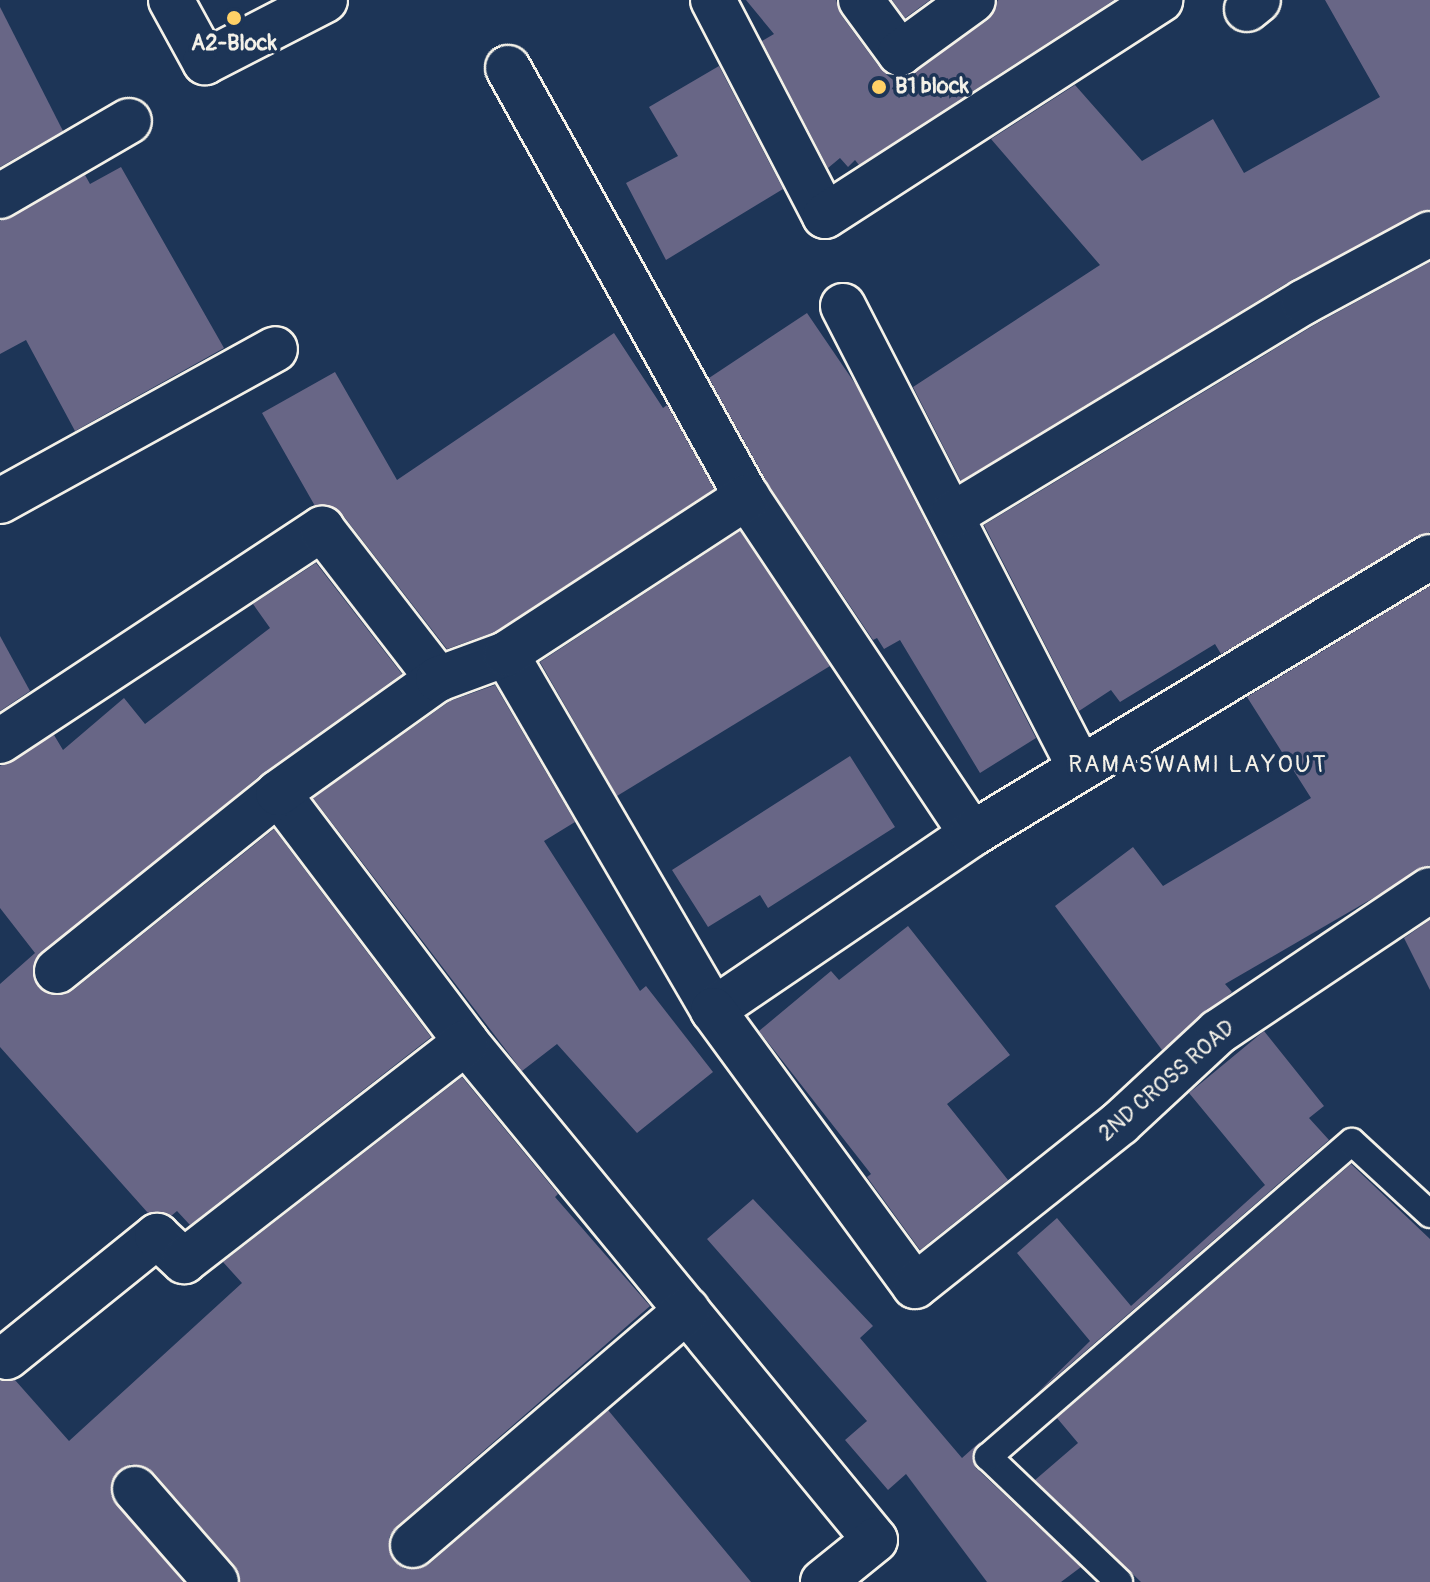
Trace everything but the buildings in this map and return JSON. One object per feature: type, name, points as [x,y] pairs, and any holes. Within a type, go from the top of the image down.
[{"type":"street","points":[[171,0],[205,62],[325,0]]},
{"type":"street","points":[[713,0],[825,216],[1160,0]]},
{"type":"street","points":[[861,0],[900,53],[973,0]]},
{"type":"street","points":[[508,68],[747,497],[972,834]]},
{"type":"street","points":[[0,196],[129,121]]},
{"type":"street","points":[[952,515],[1304,302],[1430,234]]},
{"type":"street","points":[[843,306],[1080,768]]},
{"type":"street","points":[[0,501],[275,349]]},
{"type":"street","points":[[57,971],[278,793],[438,679],[506,654],[747,497]]},
{"type":"street","points":[[0,741],[322,529],[438,679]]},
{"type":"street","points":[[506,654],[713,1010],[972,834],[1430,557]]},
{"type":"street","points":[[278,793],[466,1042],[875,1540],[823,1582]]},
{"type":"street","name":"2ND CROSS ROAD","points":[[713,1010],[915,1286],[1120,1123],[1218,1032],[1430,890]]},
{"type":"street","points":[[7,1357],[157,1236],[184,1261],[466,1042]]},
{"type":"street","points":[[413,1545],[687,1310]]},
{"type":"street","points":[[135,1489],[216,1582]]},
{"type":"lane","points":[[1119,1582],[988,1457],[1352,1142],[1430,1214]]},
{"type":"place","name":"A2-Block","points":[[234,18]]},
{"type":"place","name":"B1 block","points":[[879,87]]},
{"type":"district","name":"RAMASWAMI LAYOUT","points":[[1198,765]]}]
